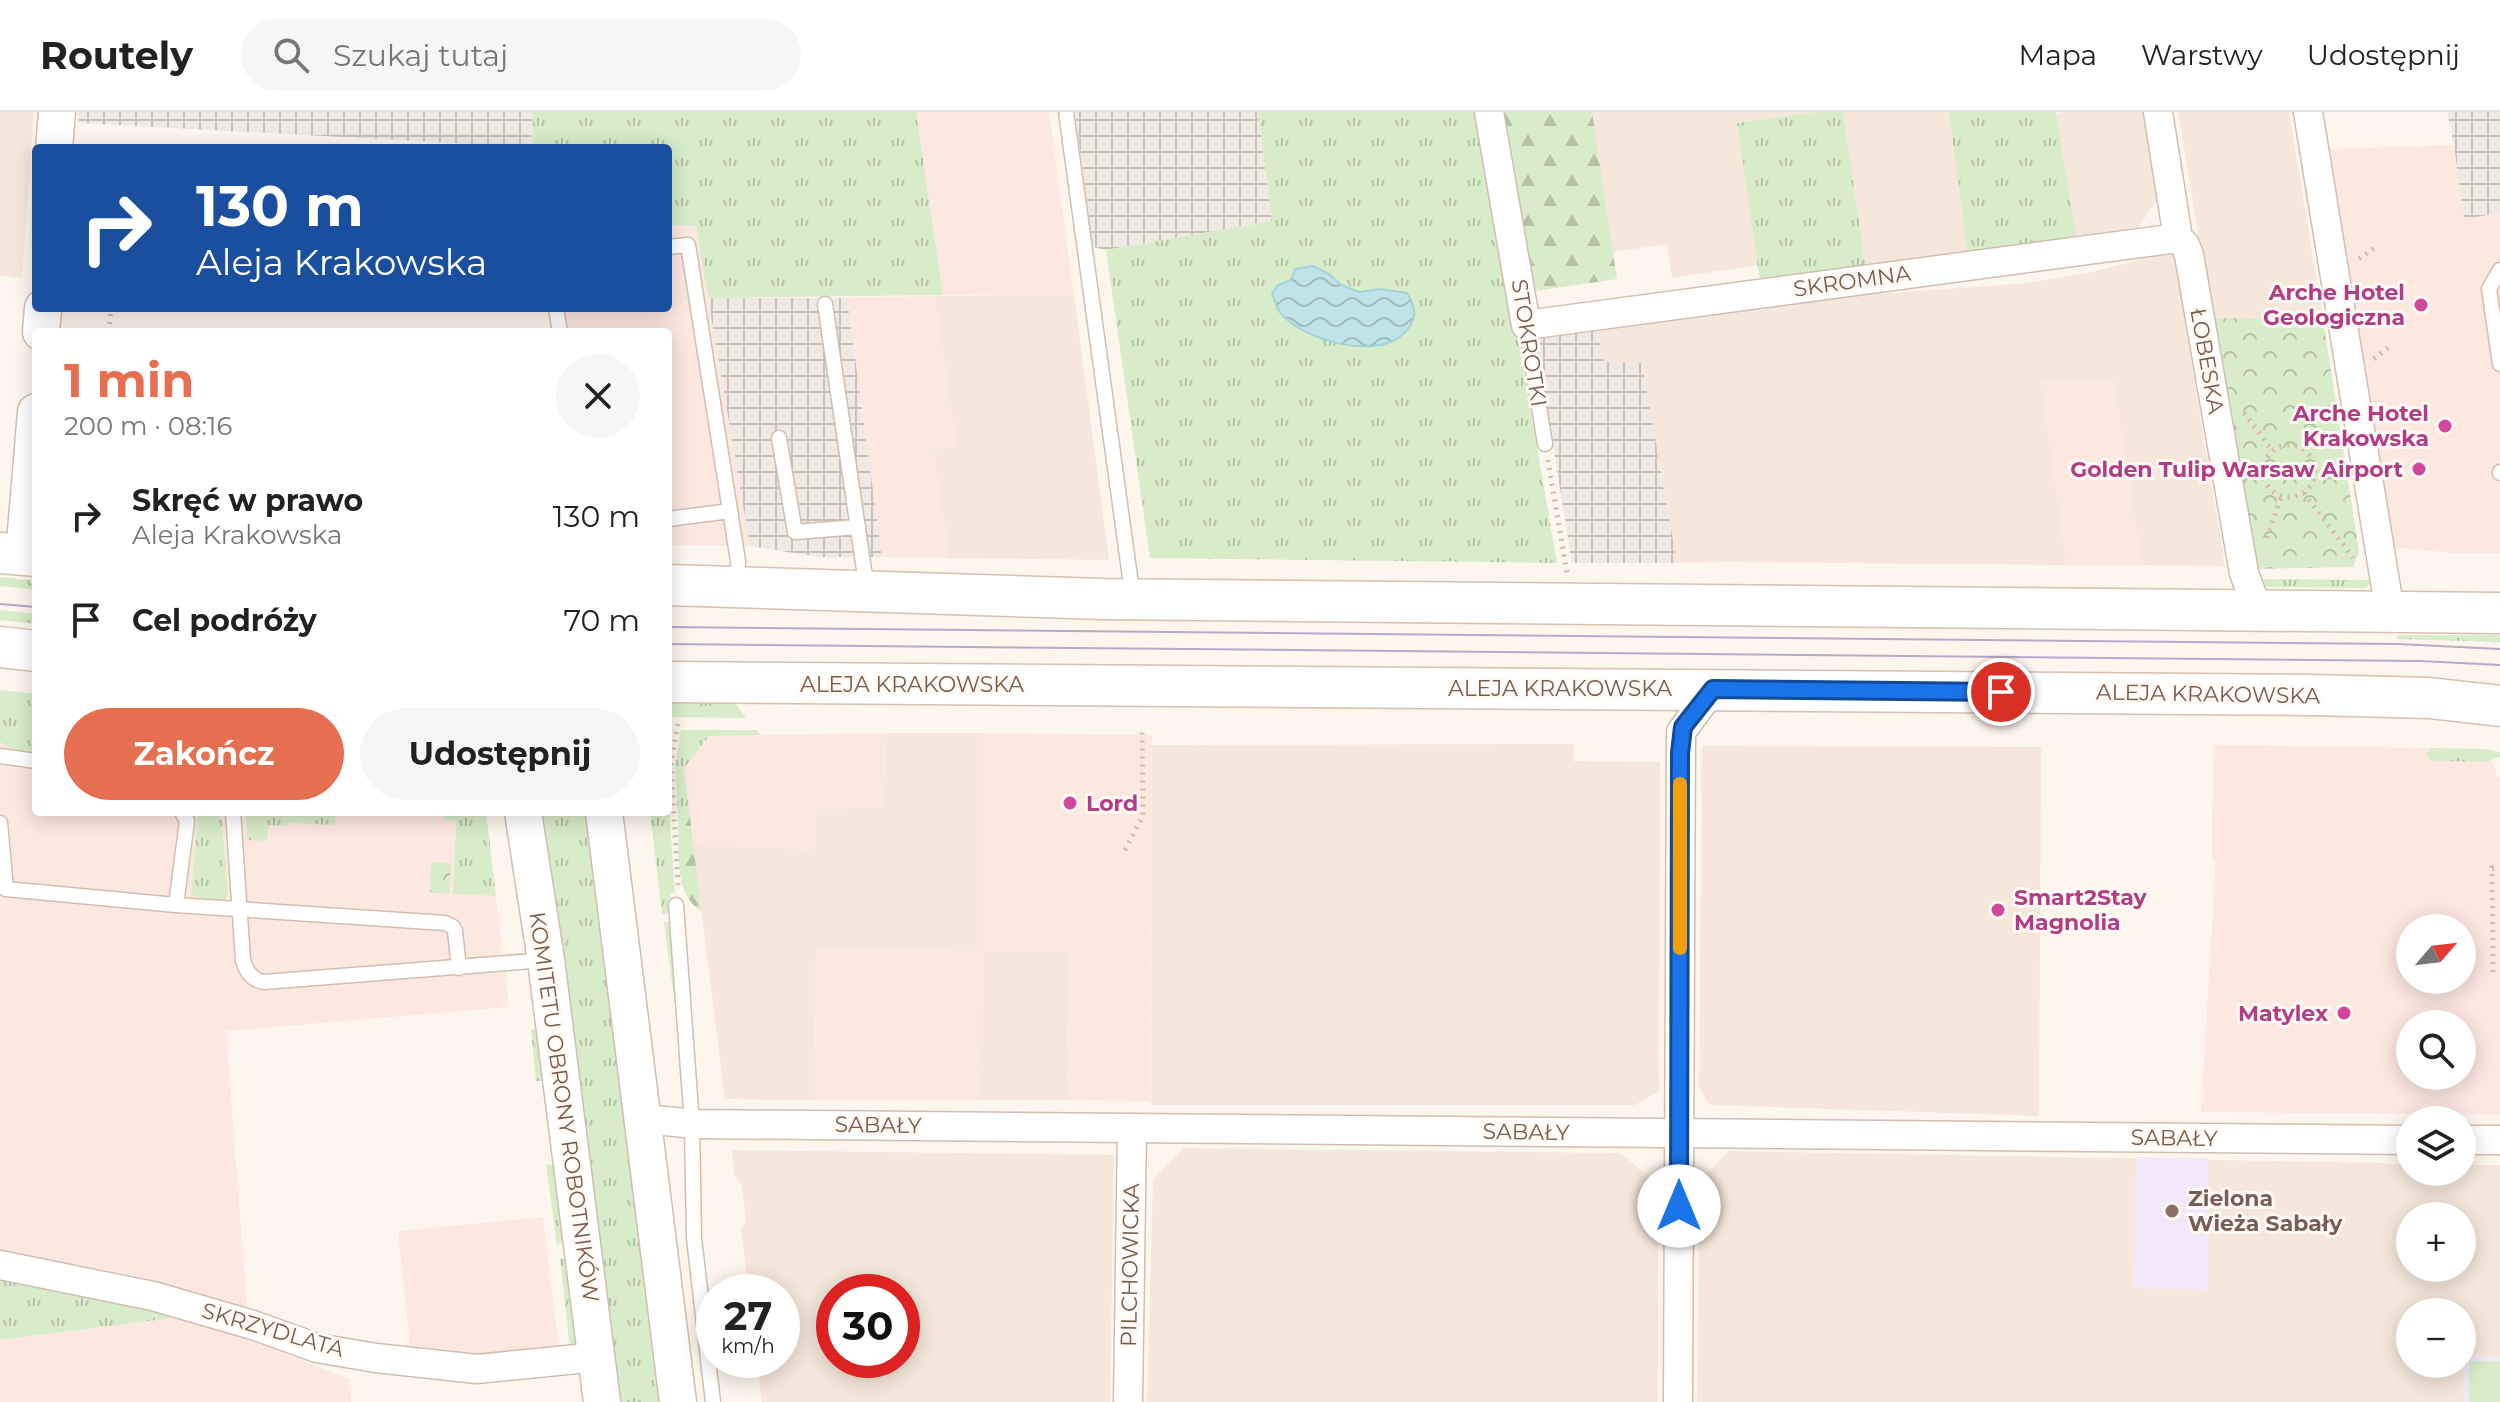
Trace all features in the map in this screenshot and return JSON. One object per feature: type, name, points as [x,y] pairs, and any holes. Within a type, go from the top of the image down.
[{"type":"main road","points":[[672,585],[1133,599],[2500,613]]},
{"type":"main road","points":[[0,647],[32,651]]},
{"type":"main road","name":"ALEJA KRAKOWSKA","points":[[672,682],[2374,696],[2500,706]]},
{"type":"street","points":[[54,144],[57,112]]},
{"type":"street","name":"STOKROTKI","points":[[1489,112],[1526,325]]},
{"type":"street","name":"ŁOBESKA","points":[[2158,112],[2178,238],[2189,255],[2244,573],[2258,611]]},
{"type":"street","points":[[2308,112],[2390,612]]},
{"type":"street","name":"SKROMNA","points":[[1526,325],[2178,238]]},
{"type":"street","points":[[20,555],[32,469]]},
{"type":"street","points":[[1652,689],[1681,732],[1678,1402]]},
{"type":"street","points":[[1681,732],[1713,689]]},
{"type":"street","name":"KOMITETU OBRONY ROBOTNIKÓW","points":[[524,816],[546,960],[602,1402]]},
{"type":"street","points":[[605,816],[678,1402]]},
{"type":"street","name":"SABAŁY","points":[[643,1119],[692,1124],[2396,1140]]},
{"type":"street","name":"PILCHOWICKA","points":[[1128,1402],[1132,1128]]},
{"type":"street","points":[[2476,1140],[2500,1140]]},
{"type":"street","name":"SKRZYDLATA","points":[[0,1265],[153,1296],[253,1325],[317,1348],[376,1358],[477,1369],[597,1357]]},
{"type":"lane","points":[[1066,112],[1133,599]]},
{"type":"lane","points":[[672,247],[688,245],[738,561],[738,586]]},
{"type":"lane","points":[[2500,270],[2489,289],[2500,364]]},
{"type":"lane","points":[[825,304],[868,591]]},
{"type":"lane","name":"STOKROTKI","points":[[1526,325],[1545,444]]},
{"type":"lane","points":[[779,438],[795,532],[858,527]]},
{"type":"lane","points":[[672,518],[730,511]]},
{"type":"lane","points":[[0,756],[32,760]]},
{"type":"lane","points":[[176,905],[187,821],[184,816]]},
{"type":"lane","points":[[232,816],[244,964],[251,976],[261,982],[546,960]]},
{"type":"lane","points":[[0,823],[6,889],[176,905],[445,923],[455,931],[459,968]]},
{"type":"lane","points":[[676,905],[692,1124],[694,1238],[713,1402]]},
{"type":"path","points":[[2356,261],[2374,248]]},
{"type":"path","points":[[1545,444],[1567,574]]},
{"type":"path","points":[[2289,444],[2307,452],[2314,462],[2316,473],[2304,493],[2297,497],[2281,497],[2266,485],[2262,466],[2272,450],[2289,444]]},
{"type":"path","points":[[2304,493],[2361,569]]},
{"type":"path","points":[[672,757],[678,724]]},
{"type":"path","points":[[1125,850],[1143,816],[1142,728]]},
{"type":"path","points":[[672,780],[678,890],[676,905]]},
{"type":"path","points":[[2493,972],[2492,868],[2500,868]]},
{"type":"shaded area","points":[[0,112],[34,112],[22,278],[0,276]]},
{"type":"shaded area","points":[[79,112],[533,112],[531,144],[474,144],[78,123]]},
{"type":"shaded area","points":[[916,112],[1049,112],[1074,295],[943,295]]},
{"type":"shaded area","points":[[1075,112],[1258,112],[1272,221],[1106,250],[1093,247]]},
{"type":"shaded area","points":[[1592,112],[1816,112],[1738,123],[1758,265],[1672,278],[1667,244],[1613,252]]},
{"type":"shaded area","points":[[1843,112],[1949,112],[1968,258],[1866,269]]},
{"type":"shaded area","points":[[2147,112],[2161,194],[2137,229],[2076,238],[2056,113]]},
{"type":"shaded area","points":[[2178,112],[2289,112],[2323,319],[2212,318]]},
{"type":"shaded area","points":[[2447,112],[2500,112],[2500,213],[2464,219]]},
{"type":"shaded area","points":[[2454,145],[2464,219],[2500,213],[2500,553],[2453,553],[2389,547],[2328,149]]},
{"type":"shaded area","points":[[672,225],[696,226],[750,546],[672,545],[672,328],[552,328],[550,312],[672,312]]},
{"type":"shaded area","points":[[2173,251],[2225,566],[2141,565],[2114,381],[2041,381],[2067,565],[1677,563],[1642,363],[1604,363],[1597,329],[1743,304],[2027,283],[2088,273]]},
{"type":"shaded area","points":[[1074,295],[1109,560],[949,558],[933,450],[956,445],[934,296]]},
{"type":"shaded area","points":[[934,296],[956,446],[933,450],[949,558],[882,557],[847,298]]},
{"type":"shaded area","points":[[708,298],[847,298],[882,557],[820,557],[750,546]]},
{"type":"shaded area","points":[[1596,323],[1604,362],[1642,363],[1677,563],[1572,563],[1535,333]]},
{"type":"shaded area","points":[[2041,381],[2114,381],[2141,565],[2067,565]]},
{"type":"shaded area","points":[[886,733],[983,733],[983,951],[816,950],[815,1100],[725,1099],[693,845],[815,849],[816,809],[885,807]]},
{"type":"shaded area","points":[[886,733],[885,807],[816,809],[816,849],[693,845],[684,768],[709,736]]},
{"type":"shaded area","points":[[983,733],[1152,735],[1150,1101],[1067,1100],[1068,952],[984,951],[981,1100],[815,1100],[816,950],[983,951]]},
{"type":"shaded area","points":[[0,742],[32,752],[32,816],[245,816],[247,839],[268,841],[269,825],[335,824],[336,816],[444,816],[444,820],[456,820],[453,893],[496,896],[509,1007],[226,1031],[247,1308],[133,1275],[0,1251]]},
{"type":"shaded area","points":[[1574,744],[1573,761],[1660,762],[1659,1091],[1635,1105],[1151,1105],[1152,745]]},
{"type":"shaded area","points":[[2214,745],[2431,748],[2428,751],[2435,761],[2493,761],[2497,777],[2500,777],[2500,1115],[2476,1115],[2476,1106],[2396,1106],[2396,1114],[2201,1112],[2214,894],[2215,861],[2212,856]]},
{"type":"shaded area","points":[[1702,746],[2041,747],[2039,1116],[1710,1105],[1699,1088]]},
{"type":"shaded area","points":[[983,951],[1068,952],[1067,1100],[981,1100]]},
{"type":"shaded area","points":[[1184,1148],[1620,1153],[1658,1184],[1658,1402],[1147,1402],[1153,1180]]},
{"type":"shaded area","points":[[732,1150],[1114,1155],[1110,1402],[762,1402],[759,1378],[800,1378],[800,1274],[747,1274],[741,1229],[746,1222],[742,1186],[734,1174]]},
{"type":"shaded area","points":[[1730,1151],[2380,1163],[2396,1164],[2396,1186],[2476,1186],[2476,1165],[2500,1165],[2500,1357],[2476,1356],[2476,1298],[2396,1298],[2396,1378],[2464,1378],[2464,1402],[1697,1402],[1700,1179]]},
{"type":"shaded area","name":"Zielona Wieża Sabały","points":[[2136,1157],[2208,1158],[2208,1290],[2134,1288]]},
{"type":"shaded area","points":[[543,1217],[559,1350],[490,1356],[410,1346],[398,1231]]},
{"type":"shaded area","points":[[189,1316],[349,1379],[351,1402],[0,1402],[0,1340]]},
{"type":"shaded area","points":[[2476,1356],[2500,1357],[2500,1402],[2464,1402],[2464,1378],[2476,1378]]},
{"type":"green space","points":[[533,112],[916,112],[943,295],[708,298],[696,226],[672,225],[672,144],[532,144]]},
{"type":"green space","points":[[1258,112],[1479,112],[1557,563],[1150,558],[1106,250],[1272,221]]},
{"type":"green space","points":[[1500,112],[1592,112],[1617,279],[1529,292]]},
{"type":"green space","points":[[1816,112],[1843,112],[1866,269],[1760,282],[1737,123]]},
{"type":"green space","points":[[1949,112],[2056,112],[2077,242],[1968,258]]},
{"type":"green space","points":[[2212,318],[2323,319],[2359,552],[2353,567],[2252,569]]},
{"type":"green space","points":[[0,577],[32,581],[32,590],[0,586]]},
{"type":"green space","points":[[2256,579],[2372,580],[2366,588],[2262,587]]},
{"type":"green space","points":[[0,610],[32,614],[32,624],[0,620]]},
{"type":"green space","points":[[2397,635],[2500,635],[2500,642],[2397,639]]},
{"type":"green space","points":[[0,690],[32,694],[32,752],[11,749],[0,742]]},
{"type":"green space","points":[[672,703],[735,703],[746,718],[672,717]]},
{"type":"green space","points":[[681,730],[756,730],[761,735],[709,736],[684,768],[690,816],[678,817],[675,766]]},
{"type":"green space","points":[[2431,748],[2485,749],[2500,752],[2500,757],[2486,762],[2435,761],[2426,754]]},
{"type":"green space","points":[[198,816],[219,816],[222,821],[228,896],[224,900],[191,894]]},
{"type":"green space","points":[[245,816],[336,816],[335,825],[269,825],[267,841],[247,840]]},
{"type":"green space","points":[[444,816],[486,816],[496,896],[453,894],[456,821],[444,820]]},
{"type":"green space","points":[[542,816],[589,816],[662,1402],[616,1402]]},
{"type":"green space","points":[[650,816],[670,816],[675,892],[670,894],[670,913],[662,914]]},
{"type":"green space","points":[[690,816],[701,911],[685,893],[679,869],[678,817]]},
{"type":"green space","points":[[431,862],[451,863],[449,894],[430,892]]},
{"type":"green space","points":[[664,922],[670,922],[682,1082],[676,1013]]},
{"type":"green space","points":[[539,1029],[545,1081],[536,1081],[531,1030]]},
{"type":"green space","points":[[546,1164],[557,1166],[566,1240],[557,1245]]},
{"type":"green space","points":[[560,1258],[570,1262],[579,1339],[570,1348]]},
{"type":"green space","points":[[0,1276],[189,1316],[0,1340]]},
{"type":"green space","points":[[2476,1361],[2500,1361],[2500,1402],[2469,1402],[2469,1378],[2476,1378]]},
{"type":"water","points":[[1313,266],[1341,285],[1359,292],[1380,289],[1407,293],[1414,309],[1412,323],[1393,341],[1377,345],[1340,344],[1304,331],[1279,311],[1272,293],[1278,285],[1291,280],[1295,269]]},
{"type":"tram line","points":[[0,604],[32,607]]},
{"type":"tram line","points":[[672,627],[2398,644],[2500,649]]},
{"type":"tram line","points":[[672,644],[2420,661],[2500,665]]},
{"type":"slow traffic","points":[[1680,784],[1680,948]]},
{"type":"place","name":"Arche Hotel Geologiczna","points":[[2421,305]]},
{"type":"place","name":"Arche Hotel Krakowska","points":[[2445,426]]},
{"type":"place","name":"Golden Tulip Warsaw Airport","points":[[2419,469]]},
{"type":"place","name":"Lord","points":[[1070,803]]},
{"type":"place","name":"Smart2Stay Magnolia","points":[[1998,910]]},
{"type":"place","name":"Matylex","points":[[2344,1013]]},
{"type":"place","name":"Zielona Wieża Sabały","points":[[2172,1211]]},
{"type":"route","points":[[1679,1206],[1680,753],[1683,727],[1713,689],[2001,692]]}]
